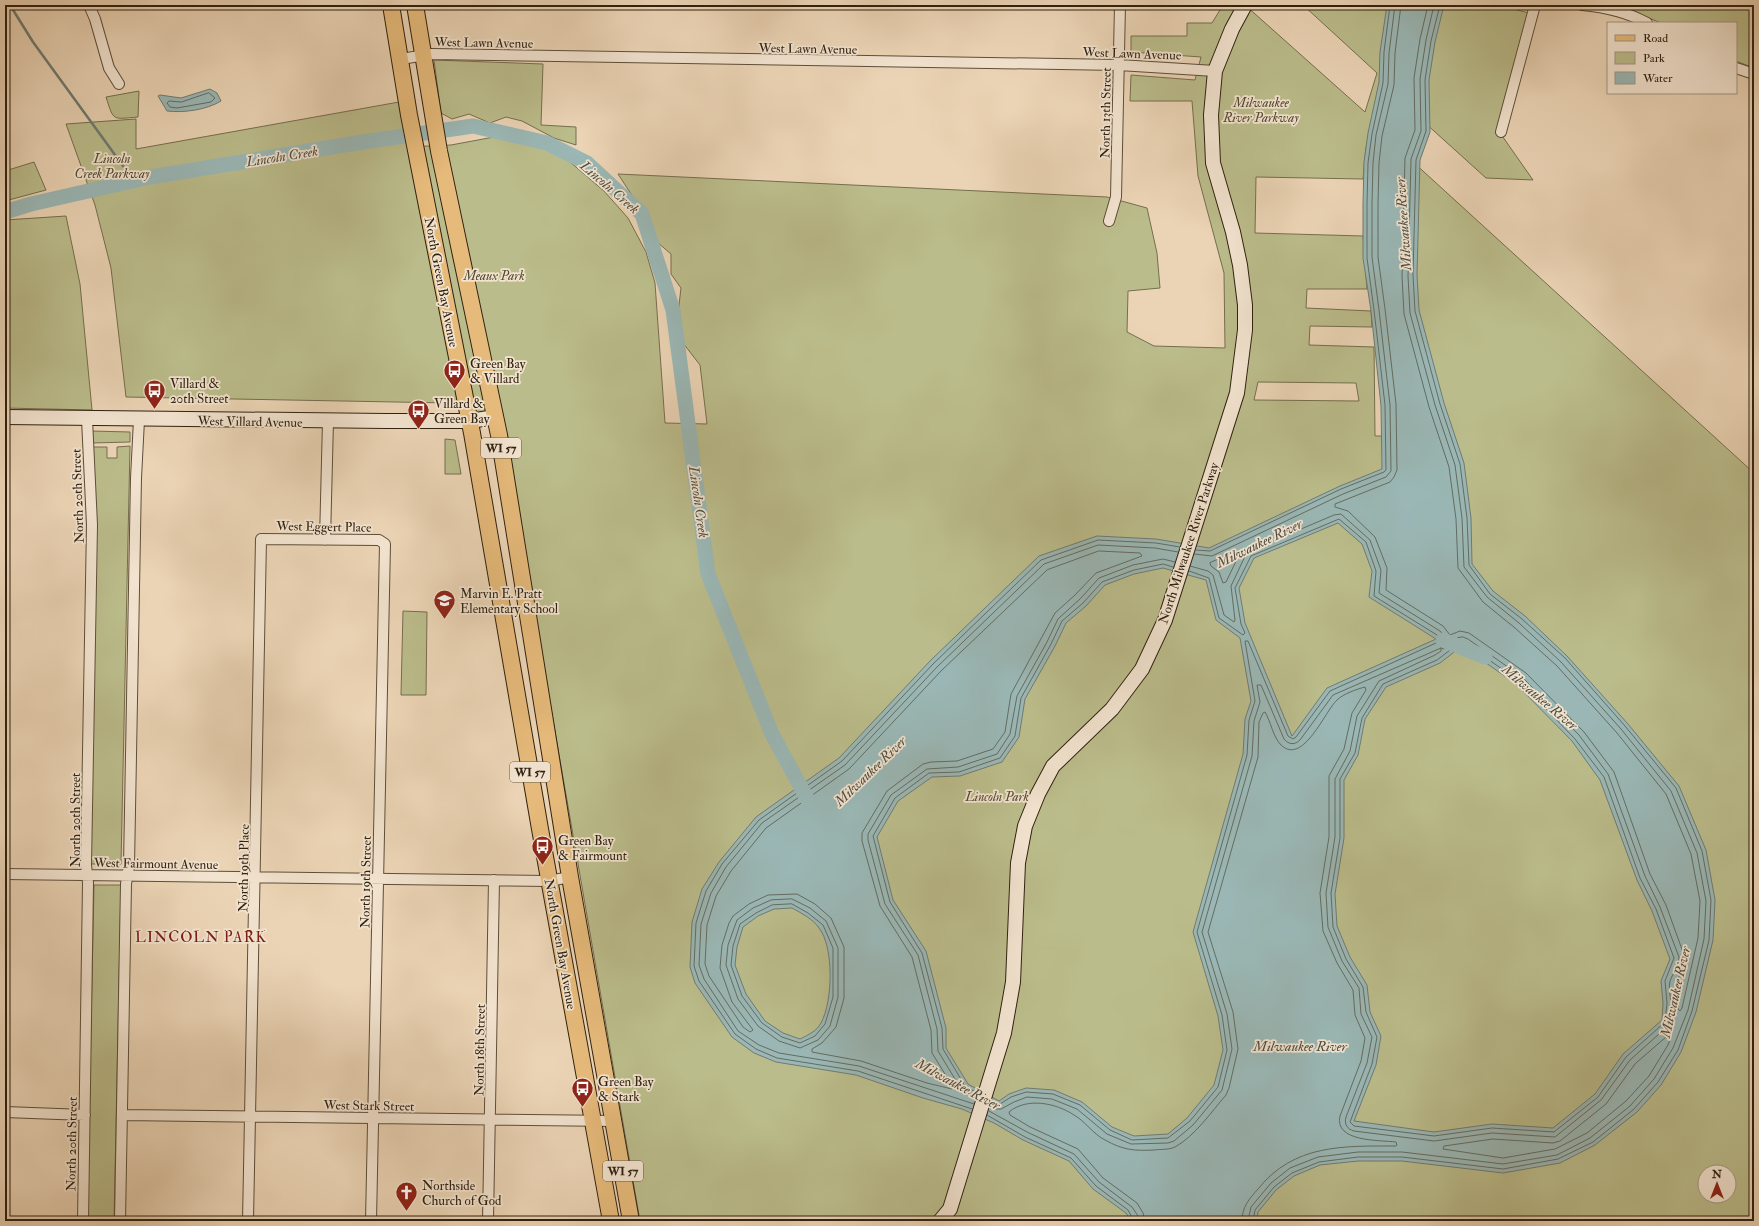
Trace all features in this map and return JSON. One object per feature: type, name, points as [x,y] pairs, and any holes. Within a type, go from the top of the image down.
[{"type":"main road","name":"North Green Bay Avenue","points":[[391,5],[409,115],[470,421],[549,881],[611,1221]]},
{"type":"main road","name":"North Green Bay Avenue","points":[[415,5],[439,151],[495,418],[570,877],[632,1221]]},
{"type":"main road","points":[[405,89],[416,93],[432,109]]},
{"type":"street","points":[[89,5],[95,19],[109,68],[119,84]]},
{"type":"street","name":"North 13th Street","points":[[1109,221],[1116,197],[1120,5]]},
{"type":"street","name":"North Milwaukee River Parkway","points":[[940,1221],[951,1215],[971,1139],[1004,1033],[1014,982],[1018,863],[1025,826],[1038,794],[1053,766],[1112,709],[1142,669],[1166,620],[1237,393],[1245,330],[1245,305],[1240,264],[1233,232],[1213,163],[1211,115],[1215,71],[1232,29],[1245,5]]},
{"type":"street","points":[[1501,132],[1535,5]]},
{"type":"street","points":[[1582,5],[1619,11],[1646,22]]},
{"type":"street","name":"West Lawn Avenue","points":[[401,59],[424,54],[1119,65],[1215,71]]},
{"type":"street","points":[[1737,68],[1754,74]]},
{"type":"street","name":"West Villard Avenue","points":[[5,417],[139,420],[328,421],[470,421],[495,418]]},
{"type":"street","name":"North 20th Street","points":[[83,1221],[88,875],[86,865],[92,525],[87,419]]},
{"type":"street","points":[[120,1221],[126,884],[129,866],[136,478],[139,420]]},
{"type":"street","points":[[325,540],[328,421]]},
{"type":"street","name":"West Eggert Place","points":[[261,539],[379,540],[385,544]]},
{"type":"street","name":"North 19th Place","points":[[248,1221],[256,877],[261,539]]},
{"type":"street","name":"North 19th Street","points":[[371,1221],[385,544]]},
{"type":"street","name":"West Fairmount Avenue","points":[[5,874],[549,881],[570,877]]},
{"type":"street","name":"North 18th Street","points":[[488,1221],[491,1120],[494,880]]},
{"type":"street","points":[[5,1112],[85,1114]]},
{"type":"street","name":"West Stark Street","points":[[123,1115],[593,1122],[614,1121]]},
{"type":"green space","name":"Lincoln Park","points":[[1223,5],[1245,5],[1365,112],[1377,73],[1303,5],[1498,5],[1529,13],[1498,130],[1533,180],[1486,178],[1424,122],[1366,147],[1363,179],[1256,177],[1255,233],[1363,236],[1367,289],[1307,289],[1306,308],[1371,311],[1372,327],[1310,326],[1309,345],[1374,347],[1375,436],[1385,436],[1412,161],[1754,473],[1754,1221],[640,1221],[501,420],[450,403],[126,397],[111,268],[95,205],[66,124],[136,119],[136,149],[399,102],[407,147],[451,145],[494,137],[525,141],[563,156],[604,191],[628,218],[646,252],[655,283],[665,423],[707,424],[700,365],[683,343],[679,305],[681,288],[671,274],[671,254],[657,242],[646,217],[618,174],[1107,197],[1147,208],[1157,253],[1160,288],[1128,291],[1127,332],[1154,346],[1225,348],[1224,273],[1198,176],[1192,101],[1130,101],[1131,75],[1195,80],[1201,57],[1131,52],[1131,36],[1187,36],[1187,23],[1212,23]],"holes":[[[1258,382],[1356,383],[1359,401],[1254,400]]]},
{"type":"green space","points":[[1604,5],[1754,5],[1754,68],[1737,61],[1737,22],[1659,22],[1632,11]]},
{"type":"green space","points":[[434,60],[543,64],[541,125],[576,127],[576,145],[554,138],[522,121],[506,117],[490,123],[469,114],[452,119],[441,113]]},
{"type":"green space","points":[[139,91],[138,117],[119,118],[113,115],[106,97]]},
{"type":"green space","name":"Lincoln Creek Parkway","points":[[34,162],[46,190],[5,201],[5,171]]},
{"type":"green space","points":[[66,216],[80,284],[92,410],[5,408],[5,220]]},
{"type":"green space","points":[[92,431],[130,432],[130,442],[92,443]]},
{"type":"green space","points":[[445,439],[455,440],[461,474],[445,474]]},
{"type":"green space","points":[[130,446],[121,864],[90,864],[92,447],[107,447],[107,458],[117,458],[117,447]]},
{"type":"green space","points":[[403,611],[427,612],[426,695],[401,695]]},
{"type":"green space","points":[[94,885],[121,885],[114,1221],[87,1221]]},
{"type":"water","name":"Milwaukee River","points":[[1387,5],[1444,5],[1435,42],[1429,80],[1430,132],[1420,160],[1417,275],[1419,310],[1444,403],[1464,463],[1471,518],[1472,564],[1493,591],[1525,616],[1567,656],[1628,724],[1679,786],[1706,850],[1715,900],[1713,940],[1696,1012],[1681,1052],[1661,1085],[1637,1112],[1595,1145],[1560,1163],[1503,1173],[1402,1161],[1358,1161],[1320,1165],[1294,1176],[1276,1190],[1258,1212],[1257,1221],[1131,1221],[1126,1213],[1093,1189],[1069,1161],[1023,1140],[994,1123],[962,1109],[923,1098],[856,1075],[776,1062],[754,1053],[732,1037],[695,983],[690,967],[692,922],[702,889],[719,862],[756,817],[839,758],[930,661],[1039,556],[1097,536],[1156,539],[1209,548],[1340,486],[1382,469],[1381,406],[1371,311],[1363,258],[1364,162],[1368,133],[1379,82],[1380,52]],"holes":[[[1338,523],[1362,544],[1372,571],[1369,597],[1436,639],[1327,688],[1292,736],[1245,623],[1239,588],[1254,558]],[[1163,568],[1206,580],[1216,620],[1240,638],[1251,701],[1245,719],[1243,754],[1193,932],[1218,1016],[1223,1050],[1214,1085],[1187,1118],[1168,1134],[1134,1136],[1112,1127],[1082,1102],[1054,1090],[1026,1088],[1009,1094],[999,1101],[968,1084],[946,1048],[946,1028],[926,951],[893,900],[877,837],[898,801],[932,777],[960,776],[1002,762],[1019,737],[1025,699],[1055,646],[1066,623],[1086,606],[1105,585],[1134,574]],[[1462,646],[1516,684],[1572,741],[1600,780],[1637,880],[1652,911],[1670,959],[1661,981],[1663,1003],[1662,1020],[1623,1054],[1595,1094],[1553,1128],[1492,1124],[1434,1132],[1354,1121],[1376,1065],[1381,1036],[1370,1012],[1367,985],[1350,957],[1337,926],[1335,894],[1344,838],[1344,780],[1358,755],[1365,719],[1386,687],[1440,663]],[[792,908],[810,919],[819,928],[824,937],[827,948],[830,988],[825,1013],[817,1028],[800,1039],[783,1033],[765,1021],[746,994],[735,965],[737,947],[743,927],[758,916],[774,909]]]},
{"type":"water","points":[[210,89],[217,93],[221,101],[209,107],[188,111],[167,111],[158,96],[181,98]]},
{"type":"waterway","points":[[10,5],[33,42],[134,181]]},
{"type":"waterway","name":"Lincoln Creek","points":[[5,212],[31,204],[150,177],[363,142],[473,126],[547,143],[587,163],[642,214],[673,310],[708,574],[772,734],[810,804]]},
{"type":"waterway","name":"Milwaukee River","points":[[1443,640],[1485,657]]},
{"type":"place","name":"Green Bay & Villard","points":[[454,390]]},
{"type":"place","name":"Villard & 20th Street","points":[[154,410]]},
{"type":"place","name":"Villard & Green Bay","points":[[419,430]]},
{"type":"place","name":"Marvin E. Pratt Elementary School","points":[[444,620]]},
{"type":"place","name":"Green Bay & Fairmount","points":[[542,866]]},
{"type":"place","name":"Green Bay & Stark","points":[[583,1108]]},
{"type":"place","name":"Northside Church of God","points":[[407,1212]]},
{"type":"district","name":"LINCOLN PARK","points":[[201,937]]},
{"type":"park label","name":"Milwaukee River Parkway","points":[[1261,110]]},
{"type":"park label","name":"Meaux Park","points":[[494,275]]}]
